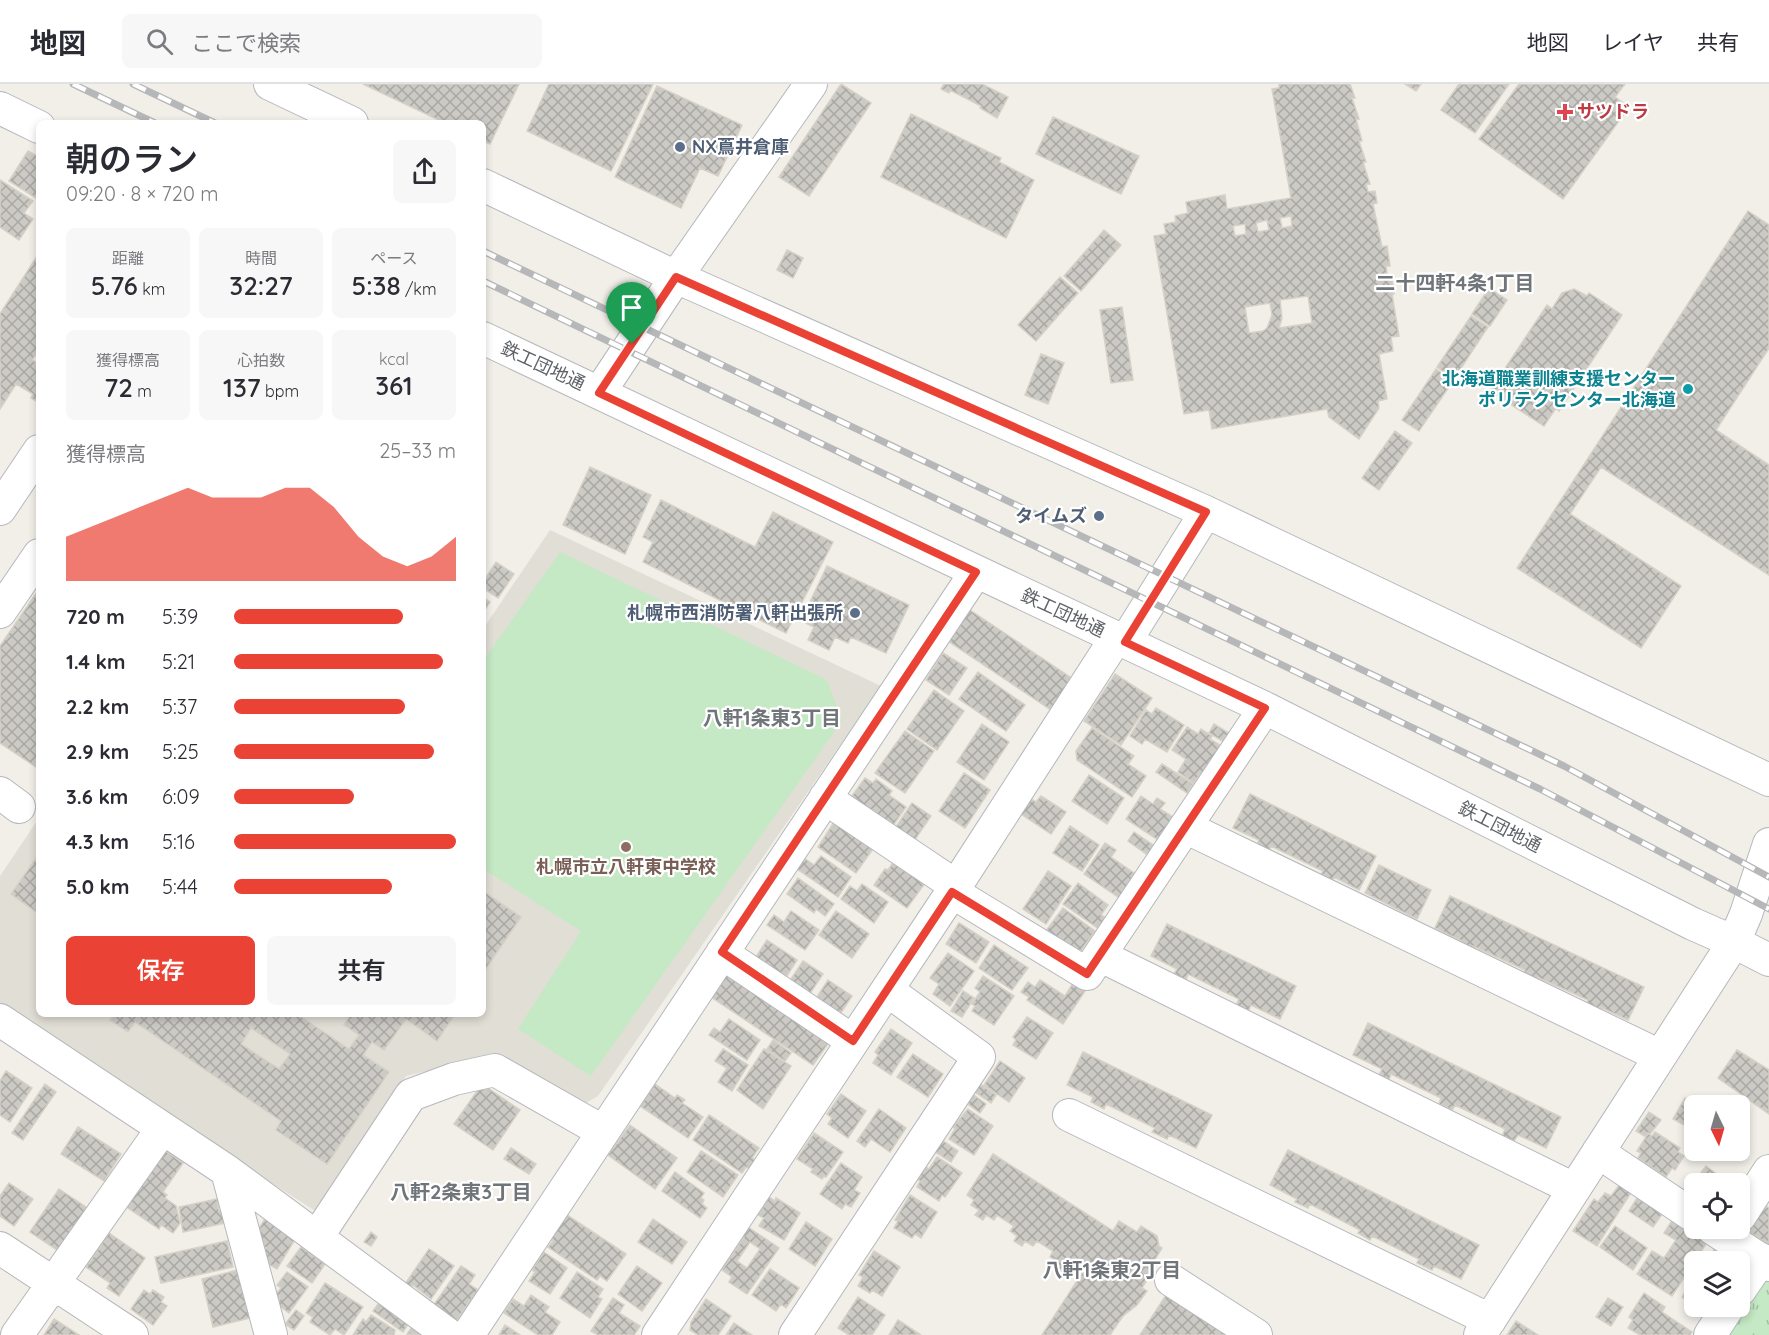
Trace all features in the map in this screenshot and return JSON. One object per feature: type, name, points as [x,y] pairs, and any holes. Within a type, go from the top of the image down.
[{"type":"street","points":[[270,84],[346,120]]},
{"type":"street","points":[[599,393],[676,277],[811,84]]},
{"type":"street","points":[[0,108],[36,126]]},
{"type":"street","points":[[486,186],[676,277],[1206,512],[1769,780]]},
{"type":"street","name":"鉄工団地通","points":[[486,339],[1265,708],[1769,960]]},
{"type":"street","points":[[0,509],[36,455]]},
{"type":"street","points":[[658,1335],[1206,512]]},
{"type":"street","points":[[0,612],[36,559]]},
{"type":"street","points":[[468,1335],[976,572]]},
{"type":"street","points":[[825,798],[954,889],[1087,974],[1265,708]]},
{"type":"street","points":[[1185,827],[1660,1056]]},
{"type":"street","points":[[1069,1115],[1485,1327],[1734,942],[1746,914],[1769,844]]},
{"type":"street","points":[[722,952],[853,1041]]},
{"type":"street","points":[[1101,956],[1574,1189]]},
{"type":"street","points":[[798,1334],[979,1057],[887,990]]},
{"type":"street","points":[[5,1033],[227,1171],[449,1335]]},
{"type":"street","points":[[317,1237],[411,1095],[454,1079],[495,1070],[602,1131]]},
{"type":"street","points":[[17,1335],[162,1129]]},
{"type":"street","points":[[1598,1152],[1684,1210]]},
{"type":"street","points":[[227,1171],[271,1335]]},
{"type":"street","points":[[1750,1197],[1769,1171]]},
{"type":"street","points":[[1739,1239],[1765,1262],[1750,1279]]},
{"type":"street","points":[[0,1248],[132,1335]]},
{"type":"street","points":[[1171,1280],[1256,1335]]},
{"type":"street","points":[[1710,1335],[1722,1317]]},
{"type":"shaded area","name":"札幌市立八軒東中学校","points":[[550,530],[881,686],[598,1096],[579,1107],[499,1054],[406,1076],[317,1212],[0,1009],[0,876],[36,822],[36,1017],[486,1017],[486,625]]},
{"type":"green space","points":[[560,552],[827,680],[842,721],[591,1076],[518,1029],[581,931],[486,871],[486,657]]},
{"type":"green space","points":[[1769,1281],[1769,1335],[1725,1335],[1737,1317],[1750,1317],[1750,1297],[1760,1282]]},
{"type":"building","points":[[363,84],[519,84],[490,144],[486,142],[486,120],[439,120]]},
{"type":"building","points":[[549,84],[653,84],[611,171],[527,131]]},
{"type":"building","points":[[841,84],[871,103],[809,196],[779,177]]},
{"type":"building","points":[[944,84],[982,84],[1008,97],[997,118],[980,108],[981,106],[950,90],[949,93],[941,89]]},
{"type":"building","points":[[1279,84],[1350,84],[1355,98],[1352,98],[1359,119],[1356,119],[1362,141],[1359,141],[1370,184],[1366,184],[1368,192],[1375,191],[1377,203],[1373,204],[1382,247],[1387,246],[1390,266],[1386,266],[1388,279],[1392,279],[1394,294],[1392,294],[1399,336],[1391,337],[1393,351],[1379,354],[1387,399],[1378,401],[1379,408],[1359,439],[1329,417],[1327,409],[1212,429],[1209,410],[1184,414],[1154,236],[1166,234],[1164,224],[1176,222],[1175,216],[1188,213],[1186,202],[1225,195],[1227,209],[1291,198],[1272,89],[1279,88]],"holes":[[[1291,216],[1292,226],[1282,228],[1280,218]],[[1267,220],[1269,230],[1258,232],[1256,223]],[[1245,224],[1246,234],[1235,236],[1233,226]],[[1308,296],[1312,323],[1279,328],[1282,318],[1280,300]],[[1270,303],[1272,315],[1267,328],[1263,331],[1249,333],[1245,307]]]},
{"type":"building","points":[[1405,84],[1421,84],[1416,91]]},
{"type":"building","points":[[1459,84],[1509,84],[1475,133],[1441,110]]},
{"type":"building","points":[[1519,84],[1625,84],[1615,97],[1629,107],[1563,199],[1479,139]]},
{"type":"building","name":"NX蔦井倉庫","points":[[657,86],[742,125],[718,176],[700,168],[681,208],[615,177]]},
{"type":"building","points":[[911,114],[1001,158],[999,162],[1034,180],[1006,238],[881,177]]},
{"type":"building","points":[[1053,117],[1139,156],[1121,194],[1036,154]]},
{"type":"building","points":[[28,151],[36,155],[36,198],[9,181]]},
{"type":"building","points":[[0,180],[33,201],[24,213],[33,219],[19,240],[0,227]]},
{"type":"building","name":"北海道職業訓練支援センター ポリテクセンター北海道","points":[[1748,211],[1769,225],[1769,348],[1716,430],[1769,465],[1769,575],[1601,467],[1570,514],[1681,586],[1641,648],[1517,568]]},
{"type":"building","points":[[1104,230],[1121,245],[1081,291],[1064,276]]},
{"type":"building","points":[[787,250],[803,258],[793,278],[777,270]]},
{"type":"building","points":[[36,258],[36,354],[32,360],[36,362],[36,401],[31,398],[33,394],[16,384],[0,409],[0,314]]},
{"type":"building","points":[[1060,277],[1078,293],[1036,341],[1018,325]]},
{"type":"building","points":[[1489,288],[1507,300],[1490,326],[1472,314]]},
{"type":"building","points":[[1574,289],[1587,296],[1589,293],[1622,315],[1559,411],[1556,408],[1544,426],[1490,391],[1547,305],[1552,309],[1562,293]]},
{"type":"building","points":[[1122,307],[1133,380],[1111,383],[1100,310]]},
{"type":"building","points":[[1471,316],[1488,327],[1454,379],[1437,367]]},
{"type":"building","points":[[1041,354],[1064,363],[1048,404],[1025,395]]},
{"type":"building","points":[[1436,369],[1453,381],[1419,431],[1402,420]]},
{"type":"building","points":[[1395,431],[1412,443],[1379,490],[1362,478]]},
{"type":"building","points":[[590,467],[651,495],[625,554],[563,525]]},
{"type":"building","points":[[661,500],[755,547],[773,512],[833,542],[786,633],[643,562],[653,542],[643,537]]},
{"type":"building","points":[[496,562],[514,574],[498,598],[486,590],[486,577]]},
{"type":"building","name":"札幌市西消防署八軒出張所","points":[[827,566],[909,605],[886,653],[851,637],[848,643],[835,637],[829,650],[808,640],[814,627],[801,621]]},
{"type":"building","points":[[36,593],[36,767],[0,743],[0,646]]},
{"type":"building","points":[[970,610],[1073,679],[1051,710],[948,641]]},
{"type":"building","points":[[943,653],[967,668],[949,695],[926,680]]},
{"type":"building","points":[[978,672],[1025,705],[1006,731],[959,699]]},
{"type":"building","points":[[1115,674],[1152,698],[1121,745],[1084,721]]},
{"type":"building","points":[[934,690],[964,711],[937,750],[907,729]]},
{"type":"building","points":[[1156,708],[1184,725],[1167,752],[1145,739],[1142,744],[1130,736],[1146,710],[1152,714]]},
{"type":"building","points":[[982,724],[1009,742],[984,780],[957,762]]},
{"type":"building","points":[[1214,724],[1232,735],[1227,744],[1209,733]]},
{"type":"building","points":[[1187,727],[1198,734],[1201,729],[1212,736],[1210,739],[1223,747],[1204,777],[1200,774],[1194,783],[1178,772],[1186,759],[1172,750]]},
{"type":"building","points":[[1092,728],[1134,756],[1128,764],[1146,776],[1132,797],[1077,760],[1076,751]]},
{"type":"building","points":[[905,731],[934,751],[905,793],[875,773]]},
{"type":"building","points":[[1162,764],[1193,784],[1187,793],[1156,772]]},
{"type":"building","points":[[964,773],[990,790],[965,828],[939,811]]},
{"type":"building","points":[[1089,775],[1124,798],[1107,824],[1072,801]]},
{"type":"building","points":[[865,778],[873,783],[876,779],[892,791],[889,795],[906,807],[888,833],[846,804]]},
{"type":"building","points":[[1250,794],[1376,856],[1359,890],[1334,877],[1332,882],[1320,876],[1323,871],[1271,846],[1269,851],[1257,845],[1259,840],[1233,828]]},
{"type":"building","points":[[1041,796],[1066,812],[1051,834],[1021,814],[1031,799],[1036,802]]},
{"type":"building","points":[[1141,796],[1153,804],[1157,798],[1165,803],[1160,809],[1173,817],[1158,840],[1126,819]]},
{"type":"building","points":[[912,803],[931,816],[910,847],[891,834]]},
{"type":"building","points":[[836,819],[875,846],[856,873],[818,847]]},
{"type":"building","points":[[1070,826],[1099,845],[1082,871],[1053,853]]},
{"type":"building","points":[[1134,832],[1156,847],[1149,856],[1128,841]]},
{"type":"building","points":[[1105,843],[1116,850],[1111,857],[1137,875],[1121,899],[1084,874]]},
{"type":"building","points":[[821,856],[851,877],[838,897],[797,869],[804,858],[814,865]]},
{"type":"building","points":[[897,857],[928,879],[907,908],[874,885]]},
{"type":"building","points":[[36,858],[36,912],[11,894]]},
{"type":"building","points":[[1379,865],[1431,890],[1417,919],[1365,893]]},
{"type":"building","points":[[1048,871],[1071,886],[1046,924],[1023,909]]},
{"type":"building","points":[[798,878],[834,904],[825,916],[816,909],[814,913],[787,894]]},
{"type":"building","points":[[1078,883],[1108,905],[1101,915],[1106,918],[1099,929],[1063,904]]},
{"type":"building","points":[[862,884],[888,902],[874,923],[841,899],[850,886],[857,891]]},
{"type":"building","points":[[486,893],[521,917],[486,969]]},
{"type":"building","points":[[1450,896],[1644,987],[1628,1020],[1600,1007],[1598,1012],[1586,1007],[1588,1000],[1537,977],[1535,983],[1522,977],[1525,970],[1473,946],[1471,951],[1460,946],[1462,941],[1435,928]]},
{"type":"building","points":[[1063,908],[1095,931],[1077,956],[1045,932]]},
{"type":"building","points":[[791,911],[819,930],[805,950],[767,925],[774,915],[784,922]]},
{"type":"building","points":[[836,911],[869,934],[852,958],[819,935]]},
{"type":"building","points":[[959,923],[989,942],[976,963],[946,944]]},
{"type":"building","points":[[1167,924],[1296,986],[1280,1019],[1251,1005],[1248,1012],[1236,1006],[1239,999],[1188,974],[1186,980],[1174,974],[1177,969],[1151,956]]},
{"type":"building","points":[[767,940],[797,960],[780,987],[750,966]]},
{"type":"building","points":[[994,945],[1028,968],[1012,990],[979,968]]},
{"type":"building","points":[[948,953],[974,971],[950,1006],[933,994],[939,984],[930,978]]},
{"type":"building","points":[[803,961],[823,974],[805,1001],[785,988]]},
{"type":"building","points":[[727,974],[830,1041],[813,1065],[711,997]]},
{"type":"building","points":[[983,976],[1014,996],[994,1025],[972,1011],[975,1006],[972,1004],[980,992],[975,988]]},
{"type":"building","points":[[828,980],[852,996],[835,1022],[811,1006]]},
{"type":"building","points":[[1040,980],[1065,996],[1073,983],[1085,991],[1063,1024],[1027,1000],[1029,997],[1021,992],[1028,982],[1035,987]]},
{"type":"building","points":[[963,991],[974,998],[962,1017],[951,1011]]},
{"type":"building","points":[[112,1017],[301,1017],[349,1049],[359,1035],[344,1025],[349,1017],[453,1017],[437,1041],[406,1019],[384,1050],[372,1042],[363,1055],[389,1072],[327,1164],[276,1130],[281,1121],[135,1022],[128,1032],[110,1020]],"holes":[[[251,1028],[290,1054],[279,1069],[241,1044]]]},
{"type":"building","points":[[1027,1017],[1053,1033],[1036,1059],[1013,1045],[1016,1040],[1013,1037]]},
{"type":"building","points":[[729,1019],[760,1040],[747,1060],[709,1035],[714,1028],[720,1032]]},
{"type":"building","points":[[1368,1023],[1561,1117],[1546,1148],[1518,1135],[1514,1141],[1502,1136],[1505,1129],[1455,1105],[1452,1110],[1439,1104],[1441,1098],[1391,1074],[1389,1080],[1379,1075],[1382,1069],[1353,1055]]},
{"type":"building","points":[[891,1029],[912,1043],[891,1075],[873,1063],[878,1055],[875,1052]]},
{"type":"building","points":[[773,1040],[791,1053],[785,1061],[767,1049]]},
{"type":"building","points":[[723,1049],[748,1065],[732,1091],[718,1082],[727,1068],[715,1061]]},
{"type":"building","points":[[764,1049],[791,1066],[763,1109],[737,1090]]},
{"type":"building","points":[[1737,1050],[1769,1070],[1769,1114],[1750,1101],[1750,1095],[1742,1095],[1718,1078]]},
{"type":"building","points":[[1083,1052],[1212,1115],[1196,1148],[1169,1135],[1167,1139],[1152,1132],[1155,1128],[1106,1104],[1104,1109],[1091,1102],[1093,1097],[1067,1085]]},
{"type":"building","points":[[913,1054],[943,1074],[928,1097],[897,1077]]},
{"type":"building","points":[[1000,1061],[1025,1078],[1009,1102],[984,1085]]},
{"type":"building","points":[[6,1071],[32,1088],[10,1122],[0,1115],[0,1081]]},
{"type":"building","points":[[977,1082],[996,1095],[991,1103],[972,1090]]},
{"type":"building","points":[[45,1084],[56,1092],[23,1140],[12,1133]]},
{"type":"building","points":[[482,1084],[520,1110],[493,1150],[454,1124]]},
{"type":"building","points":[[655,1084],[675,1098],[677,1095],[685,1100],[682,1103],[703,1117],[688,1138],[640,1106]]},
{"type":"building","points":[[971,1093],[986,1104],[980,1113],[965,1102]]},
{"type":"building","points":[[841,1094],[866,1111],[848,1138],[828,1124],[832,1118],[827,1114]]},
{"type":"building","points":[[1684,1100],[1684,1125],[1673,1119]]},
{"type":"building","points":[[879,1109],[906,1128],[890,1152],[871,1139],[865,1147],[857,1141]]},
{"type":"building","points":[[968,1109],[993,1126],[974,1155],[949,1139],[955,1129],[953,1127]]},
{"type":"building","points":[[1649,1112],[1661,1120],[1646,1137],[1636,1131]]},
{"type":"building","points":[[709,1115],[759,1148],[752,1158],[756,1160],[750,1169],[746,1167],[742,1173],[693,1140]]},
{"type":"building","points":[[630,1125],[677,1158],[655,1189],[608,1155]]},
{"type":"building","points":[[78,1127],[121,1154],[104,1181],[61,1154]]},
{"type":"building","points":[[1655,1132],[1680,1148],[1678,1152],[1684,1156],[1675,1170],[1672,1168],[1666,1177],[1638,1158],[1641,1153],[1637,1151],[1648,1133],[1652,1136]]},
{"type":"building","points":[[814,1133],[843,1152],[826,1177],[822,1179],[811,1172],[813,1169],[797,1159]]},
{"type":"building","points":[[939,1138],[958,1151],[951,1162],[932,1150]]},
{"type":"building","points":[[161,1148],[183,1163],[163,1192],[167,1195],[165,1198],[176,1206],[180,1223],[173,1233],[161,1225],[159,1229],[122,1204]]},
{"type":"building","points":[[511,1148],[536,1164],[529,1174],[504,1159]]},
{"type":"building","points":[[1288,1150],[1479,1245],[1461,1279],[1434,1266],[1432,1270],[1417,1263],[1419,1259],[1372,1236],[1370,1240],[1358,1233],[1360,1230],[1310,1204],[1308,1208],[1295,1202],[1297,1199],[1270,1185]]},
{"type":"building","points":[[701,1151],[738,1175],[723,1197],[687,1172]]},
{"type":"building","points":[[993,1154],[1113,1231],[1119,1221],[1137,1232],[1141,1226],[1157,1236],[1159,1246],[1162,1248],[1142,1288],[1147,1291],[1137,1305],[1123,1316],[1110,1335],[1042,1335],[1084,1270],[1076,1265],[1072,1272],[1065,1267],[1062,1272],[1053,1266],[1057,1261],[1050,1257],[1053,1251],[1037,1241],[1033,1246],[1025,1241],[1022,1246],[1014,1241],[1017,1236],[1010,1231],[1014,1226],[997,1215],[994,1220],[986,1215],[983,1220],[975,1215],[979,1210],[971,1205],[974,1200],[967,1195]]},
{"type":"building","points":[[937,1157],[962,1173],[945,1197],[942,1195],[939,1201],[917,1187],[920,1181],[917,1179],[926,1167],[929,1169]]},
{"type":"building","points":[[841,1163],[862,1177],[854,1190],[860,1193],[851,1207],[845,1204],[842,1209],[820,1194]]},
{"type":"building","points":[[1706,1166],[1715,1173],[1701,1173]]},
{"type":"building","points":[[675,1172],[704,1193],[701,1198],[704,1200],[702,1204],[707,1208],[700,1218],[662,1191]]},
{"type":"building","points":[[9,1183],[33,1199],[14,1226],[0,1216],[0,1196]]},
{"type":"building","points":[[1620,1184],[1632,1191],[1597,1246],[1573,1231],[1594,1199],[1598,1202],[1605,1193],[1611,1196]]},
{"type":"building","points":[[59,1189],[89,1209],[60,1252],[30,1232]]},
{"type":"building","points":[[1640,1193],[1665,1210],[1653,1227],[1629,1211]]},
{"type":"building","points":[[910,1195],[937,1212],[921,1238],[915,1234],[912,1238],[894,1228],[898,1221],[895,1220]]},
{"type":"building","points":[[769,1197],[775,1201],[776,1198],[800,1213],[784,1240],[759,1226],[764,1218],[758,1215]]},
{"type":"building","points":[[217,1199],[219,1211],[227,1209],[230,1222],[183,1232],[179,1207]]},
{"type":"building","points":[[1762,1203],[1769,1208],[1769,1245],[1750,1232],[1750,1221]]},
{"type":"building","points":[[564,1213],[626,1254],[607,1281],[600,1276],[597,1280],[548,1247],[553,1241],[547,1237]]},
{"type":"building","points":[[266,1217],[297,1236],[277,1269],[263,1261],[266,1248],[260,1243],[262,1240],[257,1237],[260,1232],[258,1230]]},
{"type":"building","points":[[653,1219],[687,1242],[672,1264],[638,1242]]},
{"type":"building","points":[[1673,1219],[1684,1226],[1684,1239],[1708,1241],[1701,1251],[1684,1251],[1684,1278],[1672,1296],[1637,1274],[1652,1251],[1664,1258],[1676,1240],[1664,1233]]},
{"type":"building","points":[[806,1222],[832,1239],[815,1266],[789,1249]]},
{"type":"building","points":[[1615,1226],[1647,1248],[1633,1270],[1600,1247]]},
{"type":"building","points":[[748,1227],[779,1248],[747,1294],[729,1282],[732,1277],[722,1270],[744,1237],[742,1236]],"holes":[[[750,1242],[760,1249],[747,1268],[737,1261]]]},
{"type":"building","points":[[371,1232],[377,1237],[371,1246],[364,1242]]},
{"type":"building","points":[[109,1233],[145,1258],[119,1296],[107,1288],[110,1283],[86,1267]]},
{"type":"building","points":[[227,1241],[233,1267],[161,1283],[155,1257]]},
{"type":"building","points":[[301,1247],[325,1264],[312,1283],[287,1266]]},
{"type":"building","points":[[429,1249],[454,1266],[431,1299],[413,1285],[410,1288],[405,1284]]},
{"type":"building","points":[[874,1251],[900,1267],[882,1296],[872,1290],[870,1293],[858,1286],[863,1277],[859,1275]]},
{"type":"building","points":[[544,1252],[567,1268],[550,1294],[529,1281],[535,1272],[532,1270]]},
{"type":"building","points":[[461,1266],[475,1275],[469,1284],[478,1290],[456,1321],[433,1306]]},
{"type":"building","points":[[637,1266],[662,1283],[642,1311],[618,1294]]},
{"type":"building","points":[[770,1269],[799,1288],[786,1308],[781,1304],[776,1311],[752,1295]]},
{"type":"building","points":[[238,1270],[245,1298],[250,1298],[252,1307],[247,1308],[250,1318],[213,1327],[202,1279]]},
{"type":"building","points":[[287,1272],[308,1287],[289,1313],[277,1304],[280,1299],[275,1295],[281,1288],[277,1285]]},
{"type":"building","points":[[577,1272],[603,1289],[598,1297],[602,1299],[590,1318],[560,1298]]},
{"type":"building","points":[[325,1283],[363,1307],[344,1335],[335,1329],[330,1335],[310,1322],[313,1317],[306,1313]]},
{"type":"building","points":[[1170,1289],[1240,1335],[1140,1335]]},
{"type":"building","points":[[144,1290],[150,1294],[153,1290],[164,1297],[161,1302],[167,1306],[153,1325],[131,1309]]},
{"type":"building","points":[[1644,1293],[1665,1307],[1662,1312],[1692,1332],[1690,1335],[1640,1335],[1628,1328],[1633,1320],[1629,1317]]},
{"type":"building","points":[[531,1295],[549,1307],[545,1312],[560,1322],[552,1335],[538,1335],[504,1313],[513,1299],[524,1306]]},
{"type":"building","points":[[383,1297],[413,1317],[403,1332],[373,1311]]},
{"type":"building","points":[[858,1297],[885,1315],[872,1335],[849,1335],[838,1328]]},
{"type":"building","points":[[613,1298],[624,1305],[619,1313],[640,1326],[634,1335],[598,1335],[591,1331]]},
{"type":"building","points":[[1608,1298],[1623,1307],[1611,1326],[1596,1317]]},
{"type":"building","points":[[706,1299],[731,1316],[718,1335],[698,1335],[690,1330],[691,1322]]},
{"type":"building","points":[[296,1310],[304,1316],[294,1330],[285,1324]]},
{"type":"building","points":[[371,1315],[395,1330],[394,1335],[353,1335],[363,1319],[366,1322]]},
{"type":"building","points":[[54,1319],[79,1335],[44,1335]]},
{"type":"building","points":[[418,1319],[440,1335],[407,1334]]},
{"type":"building","points":[[898,1320],[921,1335],[889,1335]]},
{"type":"building","points":[[1516,1321],[1538,1335],[1507,1335]]},
{"type":"building","points":[[734,1323],[752,1335],[726,1335]]},
{"type":"building","points":[[505,1325],[520,1335],[499,1335]]},
{"type":"railway","points":[[73,84],[149,120]]},
{"type":"railway","points":[[133,84],[209,120]]},
{"type":"railway","points":[[486,252],[1564,766],[1769,877]]},
{"type":"railway","points":[[486,282],[1540,789],[1769,909]]},
{"type":"place","name":"サツドラ","points":[[1565,112]]},
{"type":"place","name":"NX蔦井倉庫","points":[[680,147]]},
{"type":"place","name":"北海道職業訓練支援センター ポリテクセンター北海道","points":[[1688,389]]},
{"type":"place","name":"タイムズ","points":[[1099,516]]},
{"type":"place","name":"札幌市西消防署八軒出張所","points":[[855,613]]},
{"type":"place","name":"札幌市立八軒東中学校","points":[[626,847]]},
{"type":"district","name":"二十四軒4条1丁目","points":[[1455,283]]},
{"type":"district","name":"八軒1条東3丁目","points":[[772,718]]},
{"type":"district","name":"八軒2条東3丁目","points":[[461,1192]]},
{"type":"district","name":"八軒1条東2丁目","points":[[1112,1270]]},
{"type":"route","points":[[676,277],[1206,512],[1125,642],[1265,708],[1087,974],[952,892],[853,1041],[722,952],[976,572],[599,393],[632,344],[676,277]]}]
